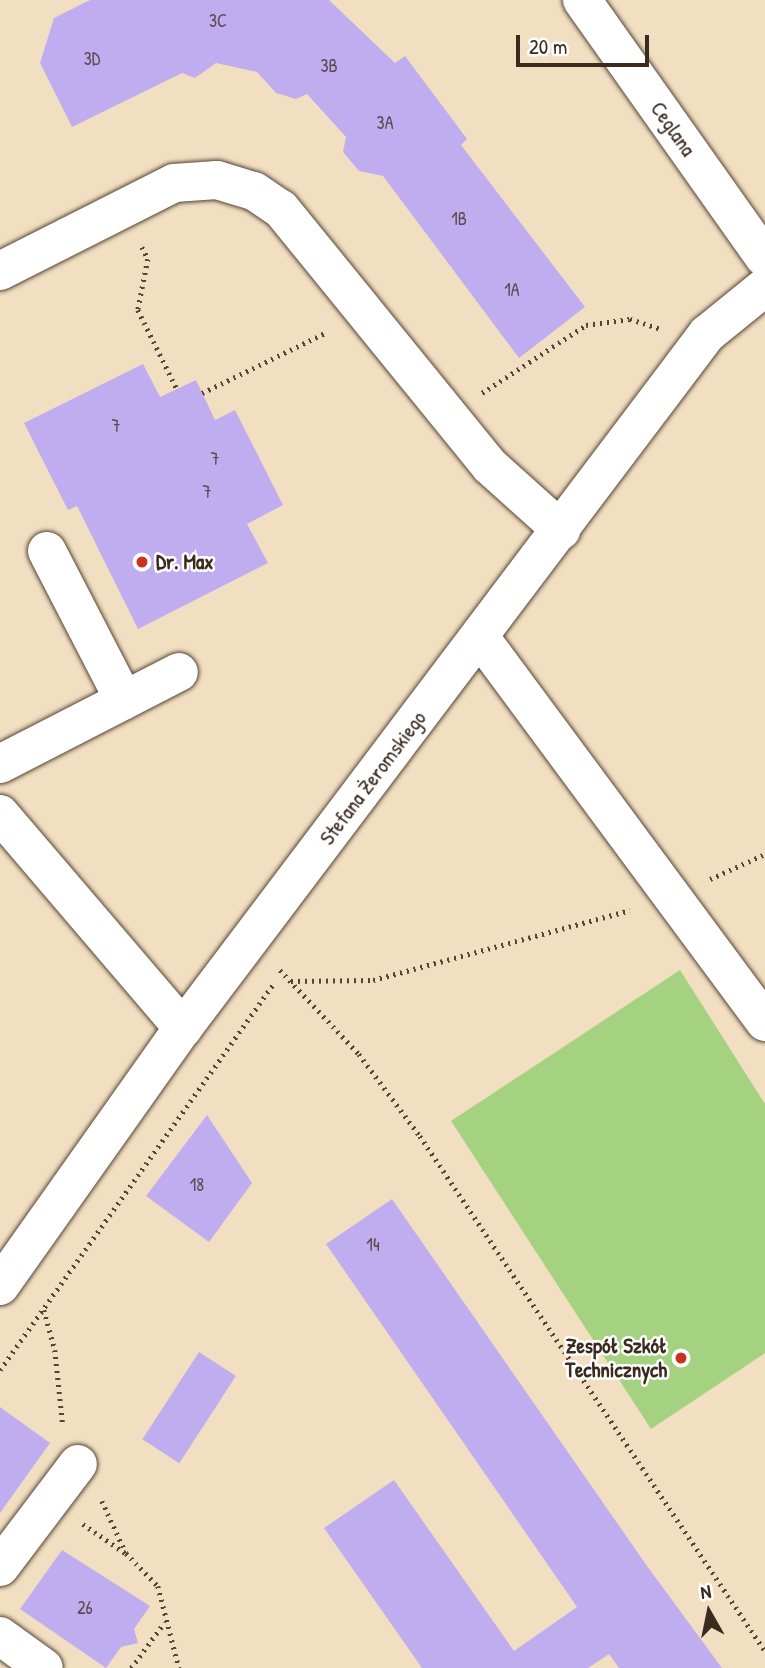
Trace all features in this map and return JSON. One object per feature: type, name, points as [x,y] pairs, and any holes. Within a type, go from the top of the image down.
[{"type":"street","name":"Ceglana","points":[[582,0],[765,258]]},
{"type":"street","points":[[0,271],[122,205],[188,180],[254,191],[281,209],[490,466],[561,530]]},
{"type":"street","name":"Stefana Żeromskiego","points":[[0,1286],[183,1028],[693,353],[721,318],[765,287]]},
{"type":"street","points":[[47,551],[124,700]]},
{"type":"street","points":[[480,637],[669,898],[765,1022]]},
{"type":"street","points":[[0,764],[179,672]]},
{"type":"street","points":[[0,814],[183,1028]]},
{"type":"street","points":[[0,1567],[78,1464]]},
{"type":"street","points":[[0,1636],[44,1668]]},
{"type":"path","points":[[122,205],[148,259],[138,310],[177,389]]},
{"type":"path","points":[[202,393],[366,313]]},
{"type":"path","points":[[452,418],[586,325],[605,319],[658,328],[693,353]]},
{"type":"path","points":[[290,981],[373,980],[669,898],[765,854]]},
{"type":"path","points":[[249,942],[282,972],[359,1054],[420,1136],[765,1651]]},
{"type":"path","points":[[0,1370],[282,972]]},
{"type":"path","points":[[131,1668],[164,1622]]},
{"type":"green space","name":"Zespół Szkół Technicznych","points":[[680,970],[765,1104],[765,1353],[651,1429],[451,1121]]},
{"type":"building","points":[[90,0],[329,0],[395,63],[405,56],[467,139],[461,145],[585,307],[519,358],[383,176],[359,171],[343,152],[346,137],[307,94],[296,99],[276,93],[257,72],[216,63],[195,78],[182,73],[72,127],[40,63],[54,18]]},
{"type":"building","points":[[143,364],[160,397],[196,380],[215,420],[235,410],[283,505],[247,524],[268,563],[138,629],[77,506],[68,510],[24,423]]},
{"type":"building","points":[[207,1115],[252,1183],[209,1242],[146,1196]]},
{"type":"building","points":[[392,1199],[647,1566],[722,1668],[619,1668],[609,1654],[588,1668],[422,1668],[324,1528],[394,1480],[514,1651],[577,1607],[326,1244]]},
{"type":"building","points":[[199,1352],[236,1376],[179,1463],[142,1439]]},
{"type":"building","points":[[0,1407],[50,1443],[0,1513]]},
{"type":"building","points":[[62,1550],[150,1606],[134,1629],[138,1643],[121,1647],[106,1668],[20,1609]]},
{"type":"place","name":"Dr. Max","points":[[142,562]]},
{"type":"place","name":"Zespół Szkół Technicznych","points":[[681,1358]]}]
